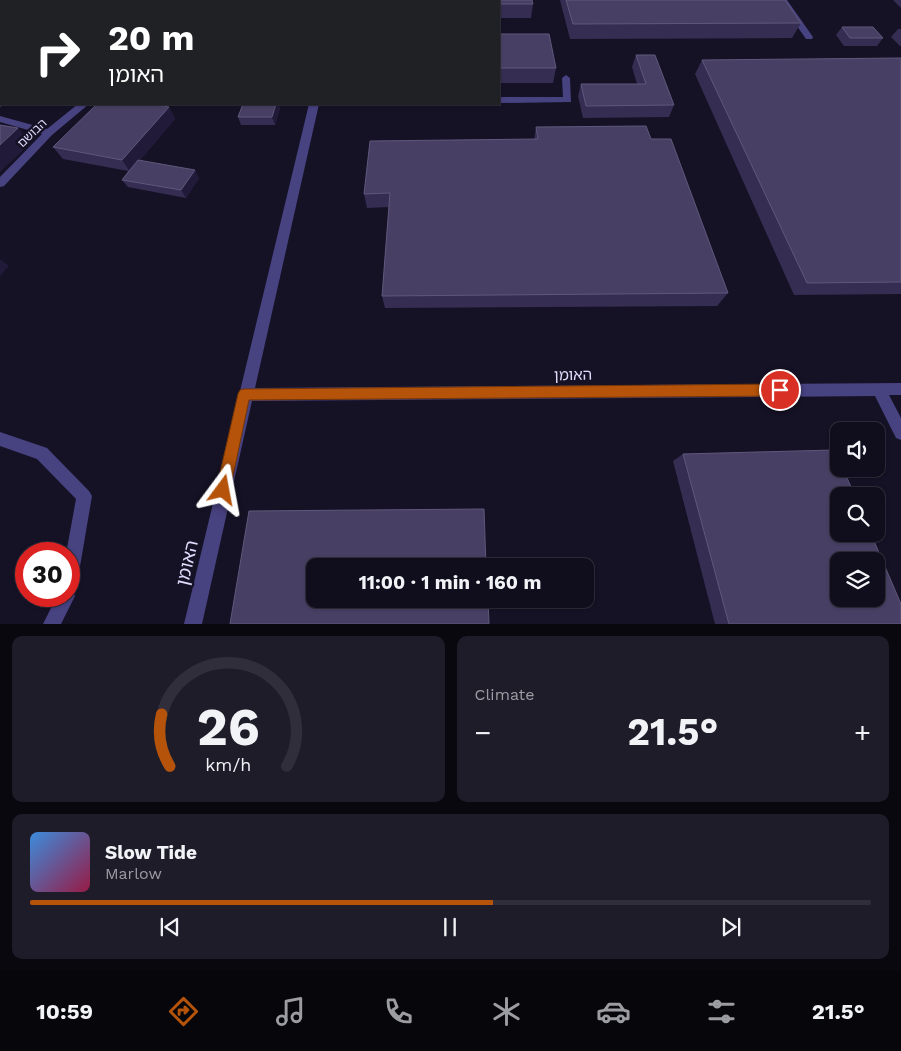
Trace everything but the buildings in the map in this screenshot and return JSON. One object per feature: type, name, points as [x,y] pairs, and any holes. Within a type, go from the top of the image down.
[{"type":"street","points":[[783,0],[810,37]]},
{"type":"street","points":[[500,100],[568,100],[566,78]]},
{"type":"street","name":"הבושם","points":[[0,183],[49,133],[83,105]]},
{"type":"street","name":"האומן","points":[[192,624],[244,394],[314,105]]},
{"type":"street","points":[[0,119],[49,133]]},
{"type":"street","points":[[879,389],[901,433]]},
{"type":"street","name":"האומן","points":[[244,394],[901,389]]},
{"type":"street","points":[[0,439],[42,453],[84,496],[76,542]]},
{"type":"street","points":[[51,624],[61,607]]},
{"type":"route","points":[[223,490],[244,394],[780,390]]}]
